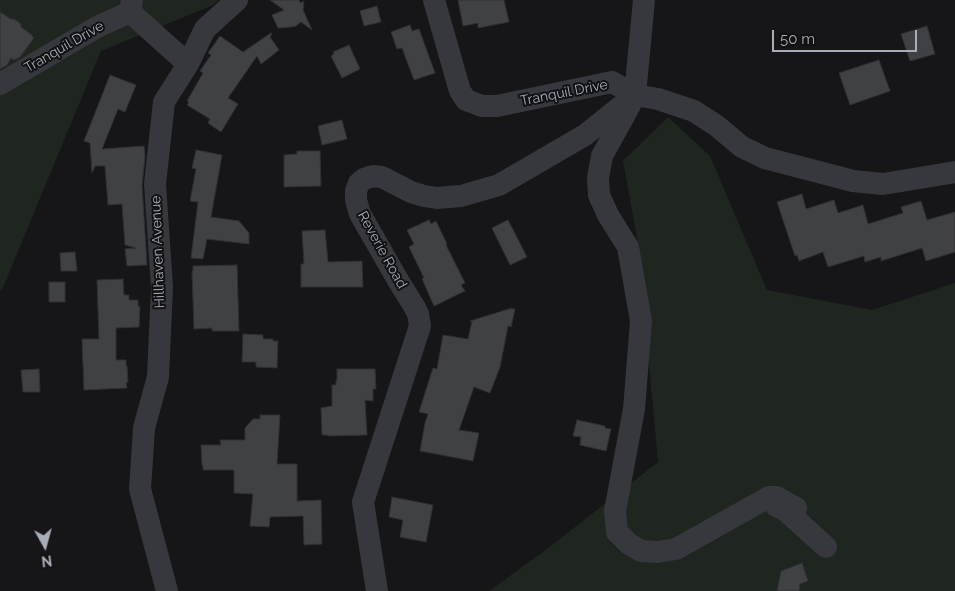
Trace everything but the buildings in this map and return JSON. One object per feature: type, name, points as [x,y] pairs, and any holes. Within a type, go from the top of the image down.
[{"type":"street","points":[[131,6],[188,64],[205,29],[237,0]]},
{"type":"street","name":"Tranquil Drive","points":[[434,0],[460,91],[466,100],[482,106],[497,106],[612,82],[635,95],[658,99],[694,111],[717,126],[742,147],[765,158],[853,181],[883,184],[955,172]]},
{"type":"street","points":[[644,0],[635,95],[602,156],[598,178],[599,195],[608,215],[628,247],[641,322],[634,409],[615,511],[617,532],[629,544],[641,551],[657,552],[676,548],[769,497],[776,497],[796,508]]},
{"type":"street","name":"Tranquil Drive","points":[[0,84],[131,6]]},
{"type":"street","name":"Hillhaven Avenue","points":[[167,591],[140,489],[144,428],[158,377],[162,287],[155,184],[164,102],[188,64]]},
{"type":"street","name":"Reverie Road","points":[[377,591],[363,502],[420,326],[418,314],[414,306],[360,214],[356,200],[356,191],[359,183],[364,179],[374,176],[382,177],[411,192],[437,198],[461,196],[499,185],[585,135],[635,95]]},
{"type":"street","points":[[763,500],[785,510],[826,547]]},
{"type":"shaded area","points":[[0,0],[219,0],[211,6],[101,51],[2,290],[0,289]]},
{"type":"shaded area","points":[[668,117],[710,156],[767,290],[872,310],[955,283],[955,591],[489,591],[547,549],[658,462],[638,243],[623,161]]}]
